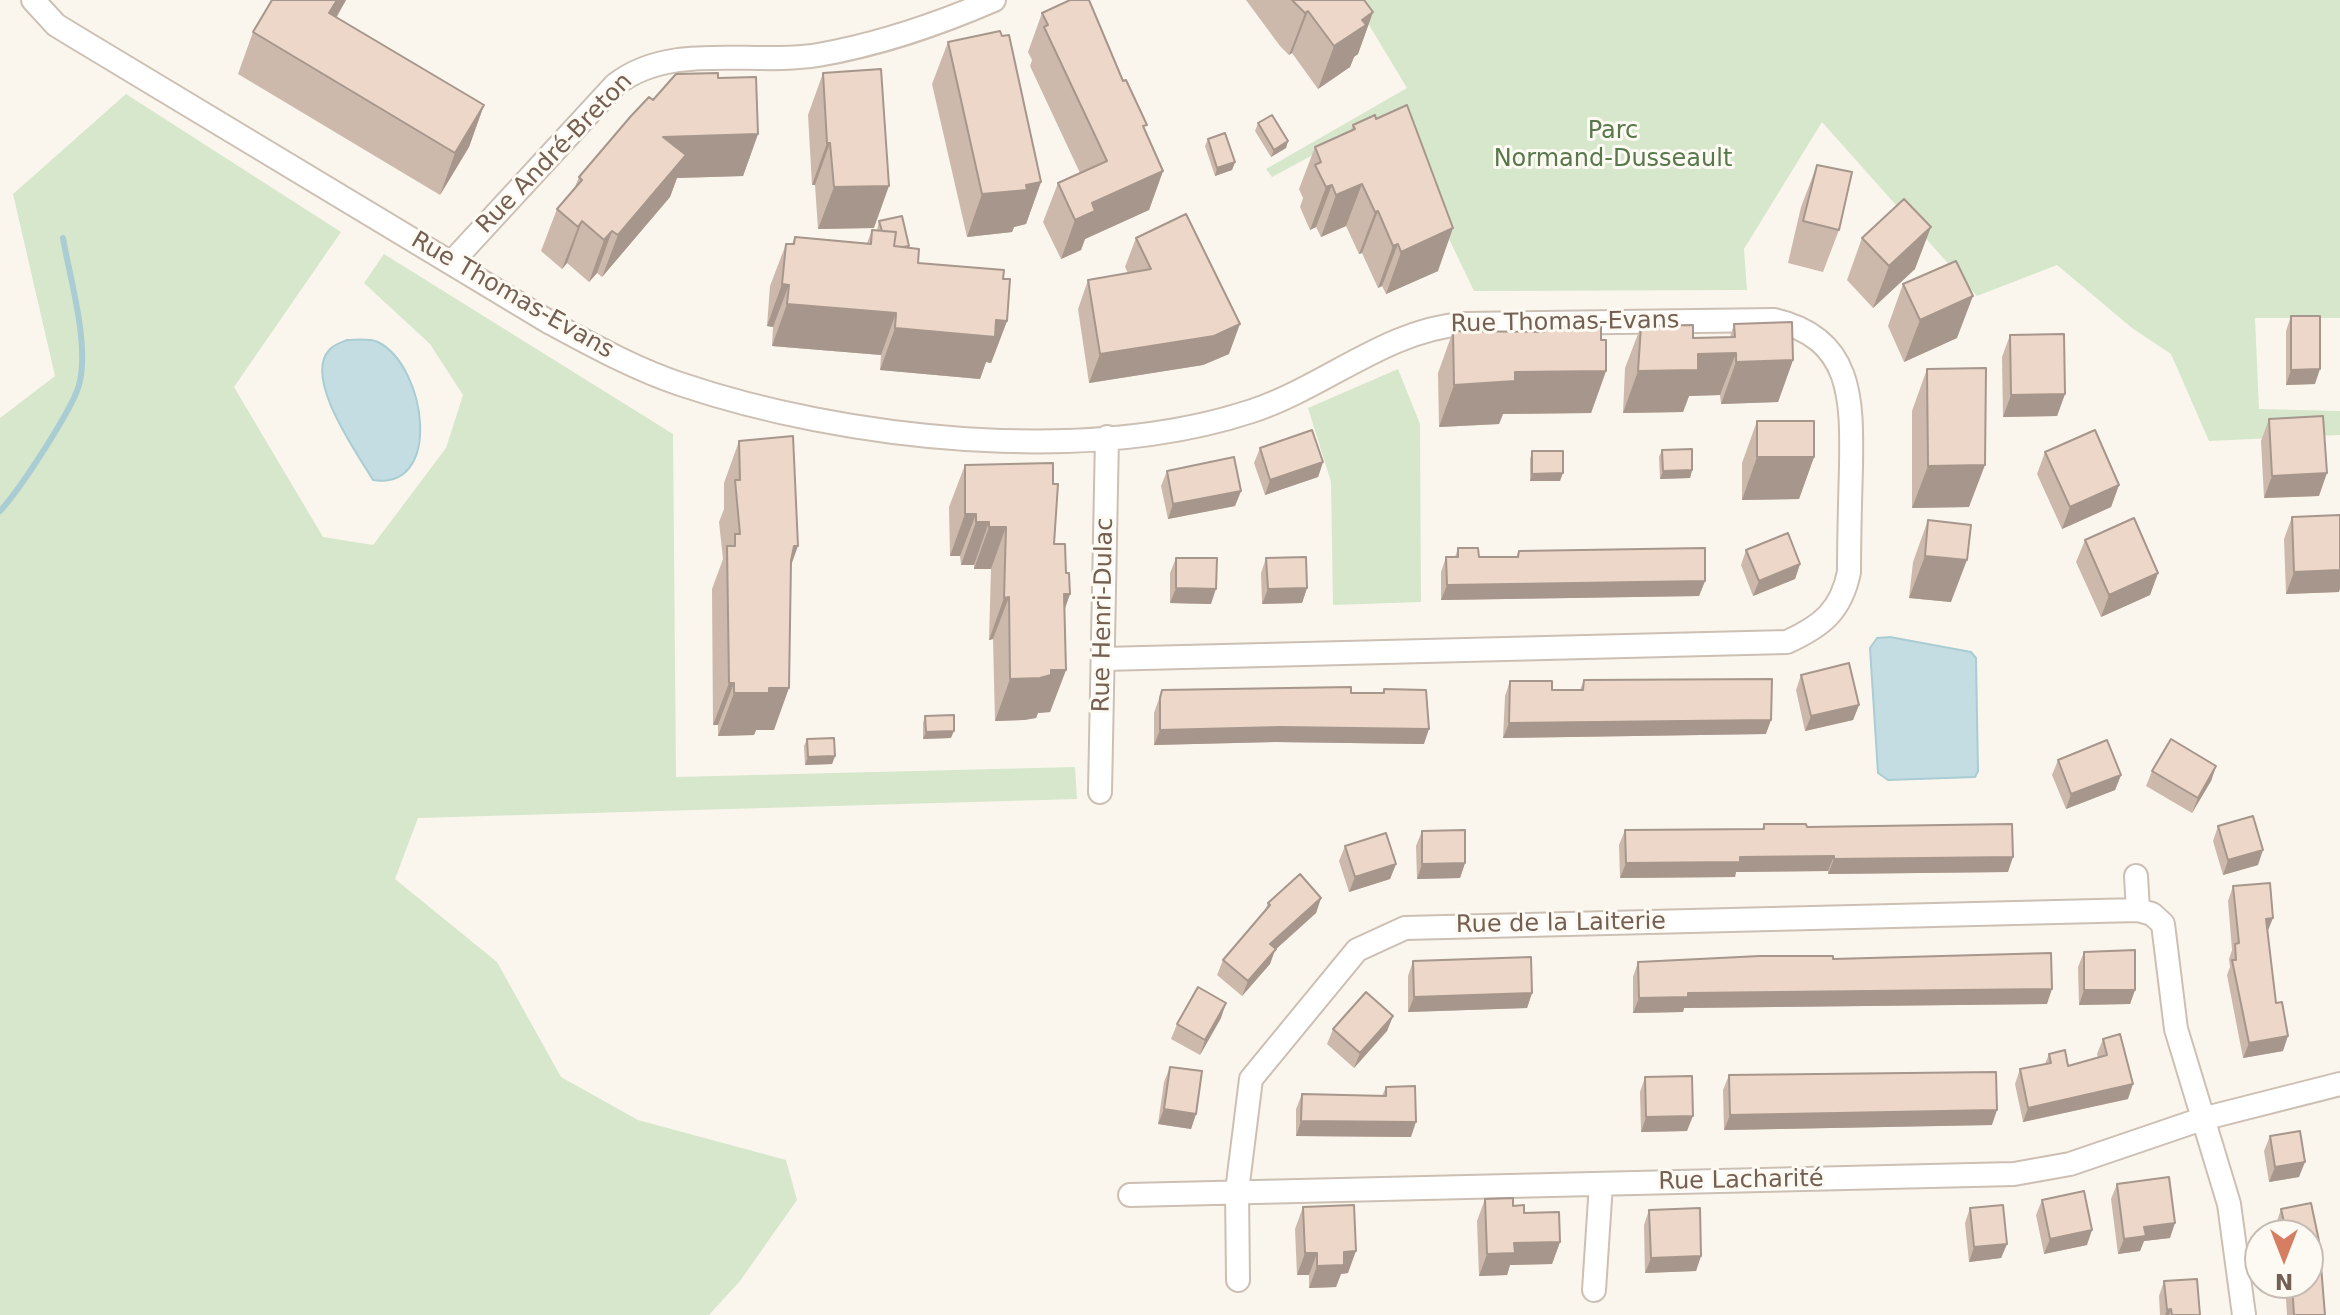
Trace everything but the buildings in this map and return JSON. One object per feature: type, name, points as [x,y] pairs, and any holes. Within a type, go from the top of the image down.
[{"type":"street","name":"Rue Thomas-Evans","points":[[33,0],[56,25],[608,354],[677,384],[820,421],[903,434],[985,440],[1107,437],[1186,427],[1252,411],[1295,394],[1430,326],[1463,324],[1774,320],[1801,326],[1837,360],[1852,409],[1849,572],[1844,595],[1833,613],[1814,630],[1787,642],[1103,659]]},
{"type":"street","name":"Rue André-Breton","points":[[452,262],[615,85],[636,69],[655,62],[815,55],[923,31],[994,0]]},
{"type":"street","name":"Rue Henri-Dulac","points":[[1100,792],[1107,437]]},
{"type":"street","points":[[2136,876],[2138,910],[2152,914],[2163,924],[2176,1029],[2232,1220],[2244,1315]]},
{"type":"street","name":"Rue de la Laiterie","points":[[1238,1280],[1237,1191],[1251,1079],[1357,950],[1405,928],[2138,910]]},
{"type":"street","name":"Rue Lacharité","points":[[1130,1195],[2014,1174],[2070,1164],[2202,1119],[2340,1084]]},
{"type":"street","points":[[1594,1290],[1601,1184]]},
{"type":"green space","name":"Parc Normand-Dusseault","points":[[1354,0],[2340,0],[2340,318],[2255,318],[2259,409],[2340,411],[2340,435],[2209,441],[2171,354],[2132,328],[2057,265],[1977,296],[1822,122],[1744,249],[1747,290],[1474,291],[1389,114],[1272,177],[1266,169],[1407,88]]},
{"type":"green space","points":[[126,94],[341,232],[234,387],[323,537],[373,545],[446,448],[463,395],[430,344],[364,283],[384,254],[673,434],[676,777],[1075,767],[1077,799],[418,818],[395,879],[497,962],[561,1077],[638,1120],[786,1160],[797,1200],[740,1281],[709,1315],[0,1315],[0,418],[55,376],[13,194]]},
{"type":"green space","points":[[1398,369],[1420,424],[1421,602],[1333,605],[1331,482],[1308,408]]},
{"type":"water","points":[[347,340],[378,342],[395,356],[408,376],[420,424],[418,448],[410,467],[395,478],[373,480],[345,434],[327,396],[323,362],[330,349]]},
{"type":"water","points":[[1890,637],[1971,652],[1976,658],[1978,771],[1975,777],[1888,780],[1878,773],[1870,648],[1877,638]]},
{"type":"waterway","points":[[0,511],[44,450],[79,385],[81,332],[63,238]]}]
